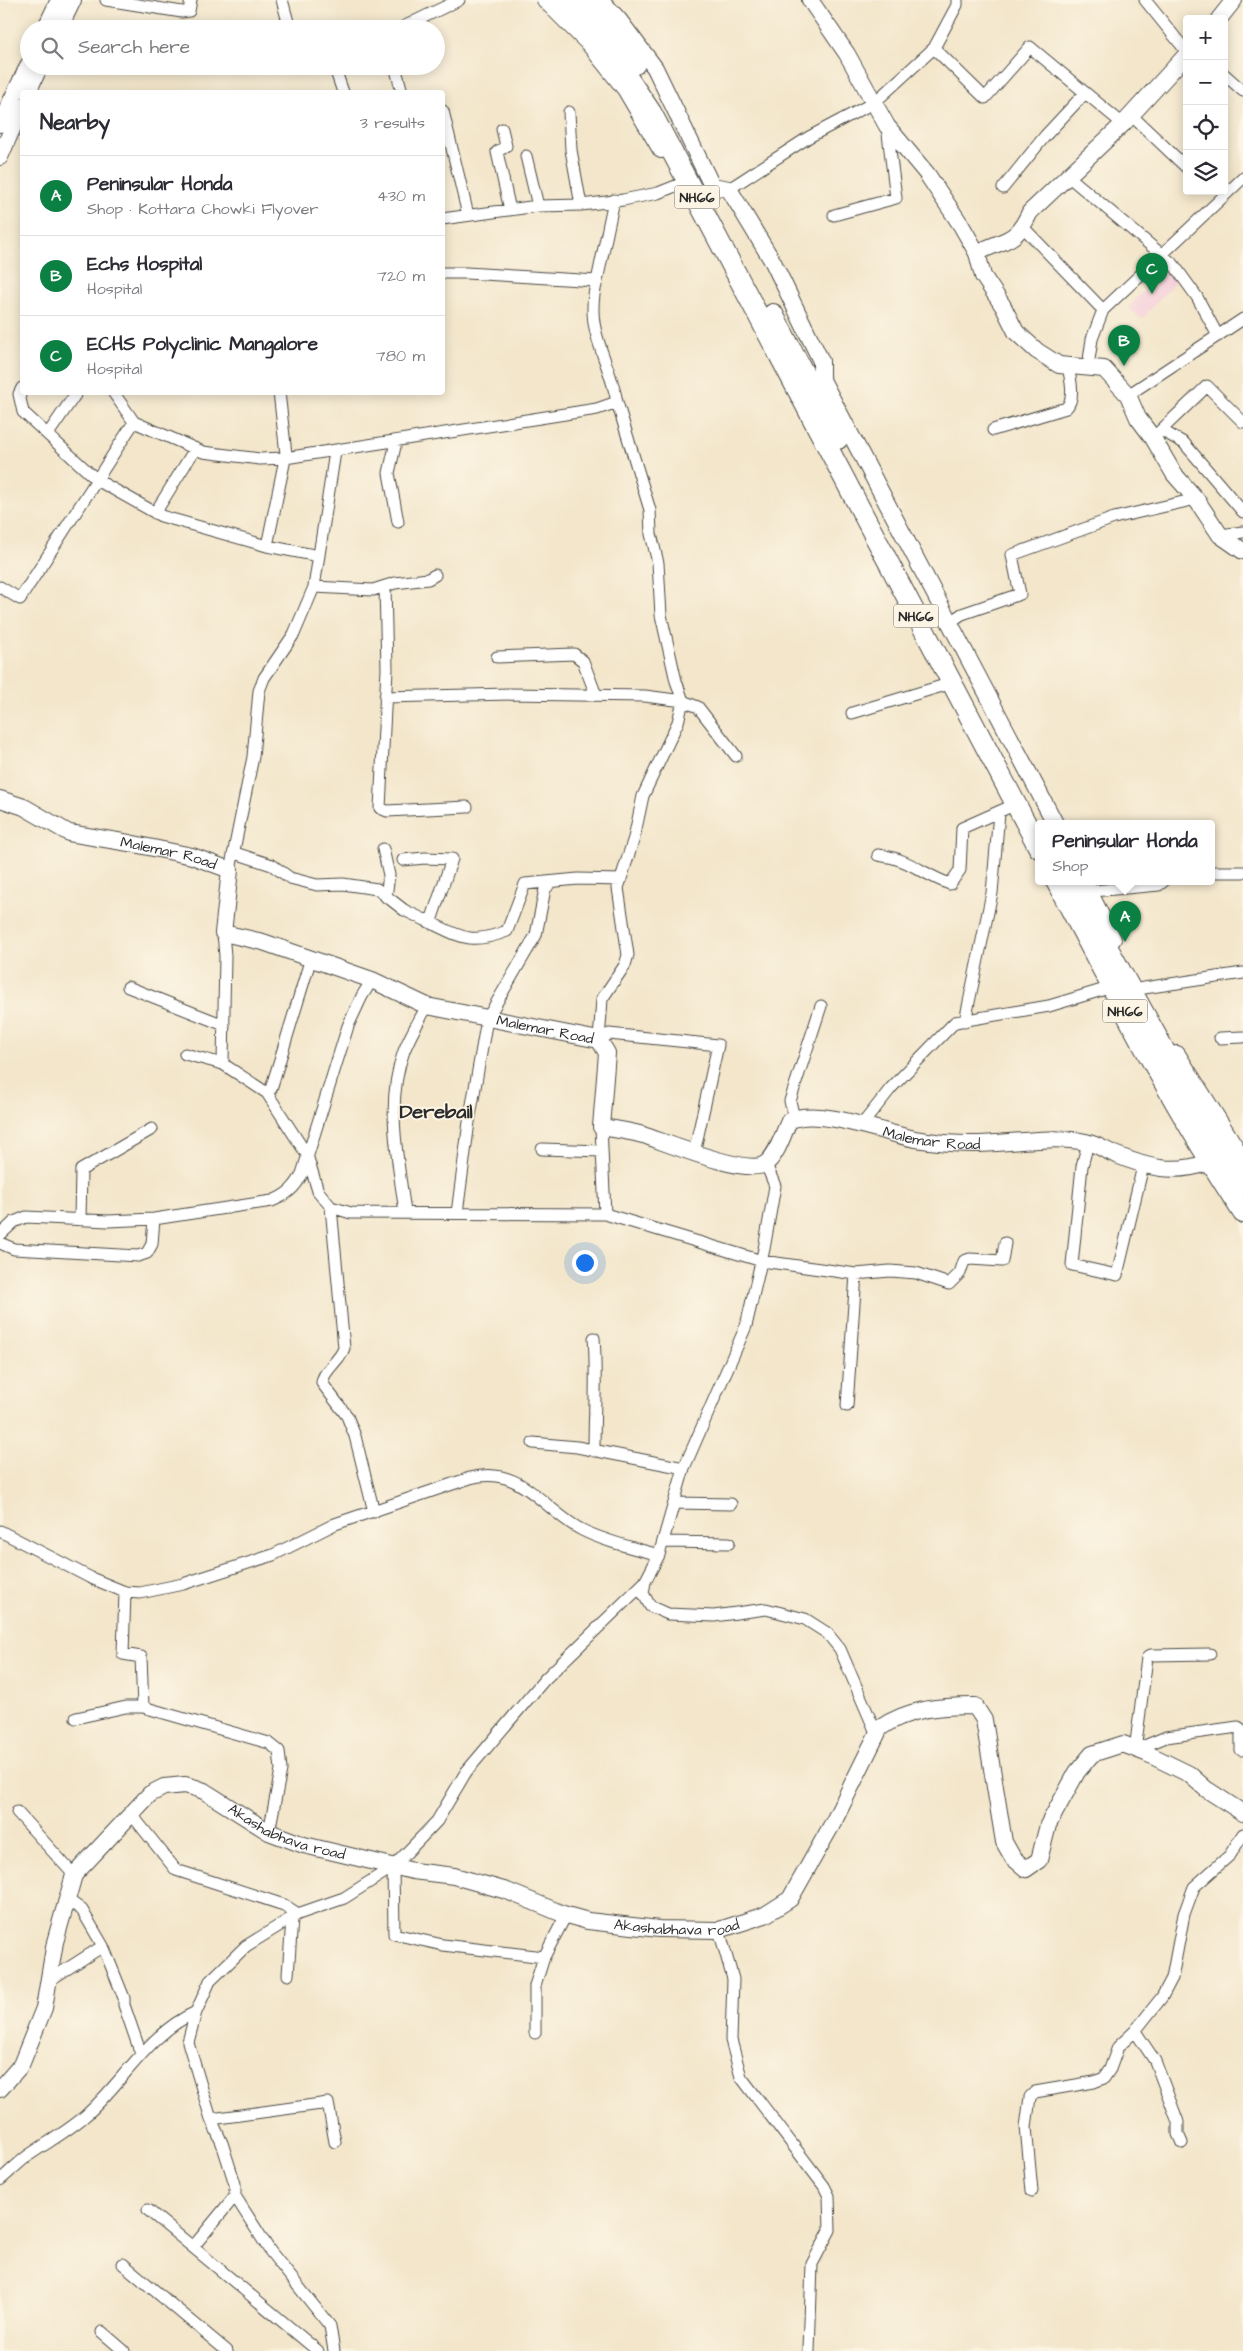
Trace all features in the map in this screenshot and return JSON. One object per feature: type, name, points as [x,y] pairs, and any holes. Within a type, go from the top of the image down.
[{"type":"highway","name":"NH66","points":[[564,0],[584,27],[615,59],[651,112],[705,185],[793,384],[952,683],[1007,809],[1035,843]]},
{"type":"highway","name":"NH66","points":[[585,0],[638,68],[705,185],[1039,820]]},
{"type":"highway","name":"NH66","points":[[1059,885],[1127,989],[1204,1122],[1243,1184]]},
{"type":"highway","name":"NH66","points":[[1081,886],[1127,989],[1210,1162],[1243,1213]]},
{"type":"street","points":[[49,20],[59,0]]},
{"type":"street","points":[[64,20],[74,0]]},
{"type":"street","points":[[106,0],[182,12],[190,11],[191,0]]},
{"type":"street","points":[[282,0],[288,20]]},
{"type":"street","points":[[417,20],[458,0]]},
{"type":"street","points":[[545,0],[584,27]]},
{"type":"street","points":[[600,0],[655,68],[705,185],[773,262],[820,362],[821,378],[950,622],[992,708],[1053,820]]},
{"type":"street","points":[[810,0],[847,54],[887,126],[927,174],[977,253],[983,276],[1003,306],[1016,332],[1037,351],[1059,365],[1104,369],[1128,394],[1138,418],[1157,434],[1184,443],[1243,512]]},
{"type":"street","points":[[445,219],[538,206],[581,205],[705,185],[809,137],[874,102],[934,48],[957,5],[957,0]]},
{"type":"street","points":[[1146,0],[1183,48]]},
{"type":"street","points":[[1222,15],[1234,0]]},
{"type":"street","points":[[934,48],[985,98],[1030,47],[1084,93],[1127,119],[1183,165]]},
{"type":"street","points":[[977,253],[993,245],[1007,242],[1023,227],[1030,212],[1127,119],[1183,57]]},
{"type":"street","points":[[0,124],[24,75]]},
{"type":"street","points":[[29,90],[36,75]]},
{"type":"street","points":[[337,75],[342,90]]},
{"type":"street","points":[[397,75],[401,90]]},
{"type":"street","points":[[1228,78],[1243,91]]},
{"type":"street","points":[[1002,188],[1084,93]]},
{"type":"street","points":[[0,157],[20,111]]},
{"type":"street","points":[[569,112],[571,150],[581,205]]},
{"type":"street","points":[[445,119],[468,215]]},
{"type":"street","points":[[834,215],[896,198],[887,126]]},
{"type":"street","points":[[502,129],[506,146],[497,152],[510,210]]},
{"type":"street","points":[[526,156],[538,206]]},
{"type":"street","points":[[1068,176],[1174,265],[1197,296],[1218,336]]},
{"type":"street","points":[[1088,367],[1092,339],[1103,310],[1243,178]]},
{"type":"street","points":[[1215,195],[1220,200]]},
{"type":"street","points":[[599,1040],[602,999],[625,965],[628,955],[618,888],[643,796],[678,722],[684,701],[676,681],[661,615],[658,563],[651,534],[650,510],[617,402],[614,384],[601,354],[592,323],[593,294],[614,200]]},
{"type":"street","points":[[1023,227],[1103,310]]},
{"type":"street","points":[[445,274],[475,273],[597,281]]},
{"type":"street","points":[[1128,394],[1243,320]]},
{"type":"street","points":[[994,430],[1066,408],[1070,404],[1071,393],[1068,366]]},
{"type":"street","points":[[1157,434],[1207,386],[1243,422]]},
{"type":"street","points":[[20,392],[23,412],[97,480],[155,513],[267,546],[319,556]]},
{"type":"street","points":[[48,434],[75,395]]},
{"type":"street","points":[[115,395],[134,422],[195,449],[203,452],[260,459],[335,452],[597,409],[617,402]]},
{"type":"street","points":[[267,546],[285,458],[280,395]]},
{"type":"street","points":[[0,586],[20,599],[134,422]]},
{"type":"street","points":[[1157,434],[1174,474],[1196,499],[1220,535],[1243,551]]},
{"type":"street","points":[[396,442],[389,473],[398,522]]},
{"type":"street","points":[[155,513],[195,449]]},
{"type":"street","points":[[230,870],[235,853],[253,757],[259,690],[264,678],[294,634],[314,587],[335,452]]},
{"type":"street","points":[[950,622],[962,614],[1020,594],[1012,555],[1114,518],[1196,499]]},
{"type":"street","points":[[1220,535],[1243,532]]},
{"type":"street","points":[[314,587],[373,590],[384,586],[428,579],[435,575]]},
{"type":"street","points":[[384,586],[385,697],[380,808],[387,810],[467,807]]},
{"type":"street","points":[[497,657],[574,654],[583,661],[596,695]]},
{"type":"street","points":[[852,713],[952,683]]},
{"type":"street","points":[[385,697],[510,694],[596,695],[645,696],[684,701],[698,706],[736,756]]},
{"type":"street","name":"Malemar Road","points":[[0,799],[24,807],[69,834],[129,842],[192,856],[230,870],[222,933],[263,942],[311,958],[372,980],[427,1006],[599,1040],[607,1053],[601,1127]]},
{"type":"street","points":[[878,855],[898,858],[921,868],[932,878],[950,884],[960,870],[962,828],[1007,809]]},
{"type":"street","points":[[965,1021],[992,893],[1007,809]]},
{"type":"street","points":[[383,849],[389,876],[386,897]]},
{"type":"street","points":[[235,853],[272,865],[290,878],[317,885],[343,884],[377,889],[404,910],[470,940],[492,937],[507,931],[525,884],[578,879],[621,880]]},
{"type":"street","points":[[403,860],[425,858],[452,859],[440,900],[432,918],[425,920]]},
{"type":"street","points":[[1215,872],[1243,872]]},
{"type":"street","points":[[1081,886],[1159,885]]},
{"type":"street","points":[[457,1213],[469,1122],[487,1019],[536,935],[545,889],[548,886]]},
{"type":"street","points":[[222,933],[225,956],[223,1064]]},
{"type":"street","points":[[271,1089],[311,958]]},
{"type":"street","points":[[861,1126],[891,1088],[955,1022],[1049,1006],[1127,989],[1243,973]]},
{"type":"street","points":[[0,1235],[14,1222],[26,1217],[108,1221],[154,1219],[272,1201],[284,1197],[295,1188],[348,1026],[372,980]]},
{"type":"street","points":[[128,987],[224,1025]]},
{"type":"street","points":[[1127,989],[1243,1159]]},
{"type":"street","points":[[405,1212],[394,1122],[399,1072],[404,1051],[427,1006]]},
{"type":"street","points":[[766,1164],[789,1121],[794,1118],[790,1101],[821,1006]]},
{"type":"street","points":[[599,1040],[609,1034],[718,1045],[694,1153]]},
{"type":"street","points":[[1220,1038],[1243,1037]]},
{"type":"street","points":[[185,1054],[223,1064],[267,1093],[307,1155],[318,1191],[331,1207],[344,1348],[341,1356],[322,1378],[322,1383],[347,1416],[355,1436],[374,1512]]},
{"type":"street","name":"Malemar Road","points":[[794,1118],[800,1116],[828,1117],[916,1139],[970,1144],[1053,1140],[1088,1143],[1143,1166],[1190,1169],[1210,1162]]},
{"type":"street","points":[[605,1214],[601,1127],[642,1135],[694,1153],[734,1164],[755,1166],[766,1164]]},
{"type":"street","points":[[80,1220],[81,1170],[152,1129]]},
{"type":"street","points":[[1088,1143],[1082,1166],[1072,1265],[1116,1275],[1143,1166]]},
{"type":"street","points":[[542,1149],[602,1151]]},
{"type":"street","points":[[334,2351],[330,2326],[270,2251],[235,2196],[235,2184],[222,2143],[211,2119],[188,2042],[196,2012],[210,1981],[246,1946],[295,1916],[344,1898],[393,1867],[437,1821],[466,1772],[545,1679],[645,1582],[659,1556],[684,1468],[746,1326],[762,1261],[775,1186],[766,1164]]},
{"type":"street","points":[[331,1207],[351,1212],[605,1214],[762,1261],[856,1274],[916,1273],[948,1284],[960,1273],[964,1261],[970,1259],[1002,1261],[1005,1243]]},
{"type":"street","points":[[0,1243],[14,1249],[138,1256],[147,1253],[152,1244],[154,1219]]},
{"type":"street","points":[[847,1406],[856,1274]]},
{"type":"street","points":[[594,1338],[596,1367],[594,1450]]},
{"type":"street","points":[[533,1443],[594,1450],[684,1468]]},
{"type":"street","points":[[0,1531],[91,1578],[125,1592],[140,1593],[183,1584],[272,1554],[336,1524],[484,1474],[510,1479],[540,1498],[582,1530],[659,1556]]},
{"type":"street","points":[[675,1503],[731,1504]]},
{"type":"street","points":[[663,1542],[730,1543]]},
{"type":"street","points":[[645,1582],[644,1599],[650,1606],[668,1614],[714,1616],[766,1609],[805,1619],[827,1633],[840,1649],[877,1735]]},
{"type":"street","points":[[125,1592],[123,1651],[126,1656],[141,1656],[142,1707]]},
{"type":"street","points":[[1136,1750],[1147,1658],[1151,1655],[1210,1654]]},
{"type":"street","name":"Akashabhava road","points":[[0,2089],[21,2065],[44,2008],[55,1942],[74,1875],[156,1790],[164,1787],[185,1785],[204,1791],[269,1832],[304,1845],[393,1867],[454,1876],[507,1891],[588,1922],[659,1930],[719,1930],[765,1915],[790,1899],[834,1821],[880,1728],[894,1718],[913,1711],[975,1706],[984,1720],[1004,1842],[1013,1858],[1026,1869],[1039,1860],[1048,1825],[1077,1772],[1092,1754],[1123,1744],[1189,1774],[1206,1789],[1243,1813]]},
{"type":"street","points":[[76,1718],[126,1707],[142,1707],[231,1730],[269,1743],[279,1751],[282,1770],[269,1832]]},
{"type":"street","points":[[1136,1750],[1166,1737],[1238,1727],[1241,1729],[1241,1750]]},
{"type":"street","points":[[17,1812],[74,1875]]},
{"type":"street","points":[[132,1815],[176,1870],[284,1905],[295,1916]]},
{"type":"street","points":[[1032,2190],[1026,2127],[1030,2097],[1036,2092],[1094,2082],[1104,2078],[1110,2069],[1118,2047],[1135,2032],[1162,1997],[1172,1978],[1184,1914],[1194,1887],[1230,1854],[1243,1834]]},
{"type":"street","points":[[393,1867],[394,1934],[444,1945],[544,1957]]},
{"type":"street","points":[[67,1899],[82,1910],[103,1946],[124,1998],[124,2005],[141,2054]]},
{"type":"street","points":[[535,2033],[535,1986],[544,1957],[566,1915]]},
{"type":"street","points":[[288,1975],[295,1916]]},
{"type":"street","points":[[719,1930],[732,1979],[731,2040],[741,2077],[824,2186],[829,2196],[830,2230],[812,2264],[809,2351]]},
{"type":"street","points":[[48,1982],[103,1946]]},
{"type":"street","points":[[0,2180],[28,2156],[85,2116],[113,2088],[149,2045],[186,2016],[196,2012]]},
{"type":"street","points":[[1135,2032],[1155,2061],[1178,2122],[1178,2134],[1182,2143]]},
{"type":"street","points":[[211,2119],[328,2103],[335,2142]]},
{"type":"street","points":[[193,2247],[235,2196]]},
{"type":"street","points":[[148,2210],[318,2351]]},
{"type":"street","points":[[123,2264],[227,2351]]},
{"type":"street","points":[[102,2332],[124,2351]]},
{"type":"shaded area","points":[[1165,267],[1176,280],[1142,319],[1128,308]]},
{"type":"place","name":"ECHS Polyclinic Mangalore","points":[[1152,294]]},
{"type":"place","name":"Echs Hospital","points":[[1124,366]]},
{"type":"place","name":"Peninsular Honda","points":[[1125,942]]},
{"type":"district","name":"Derebail","points":[[436,1111]]}]
